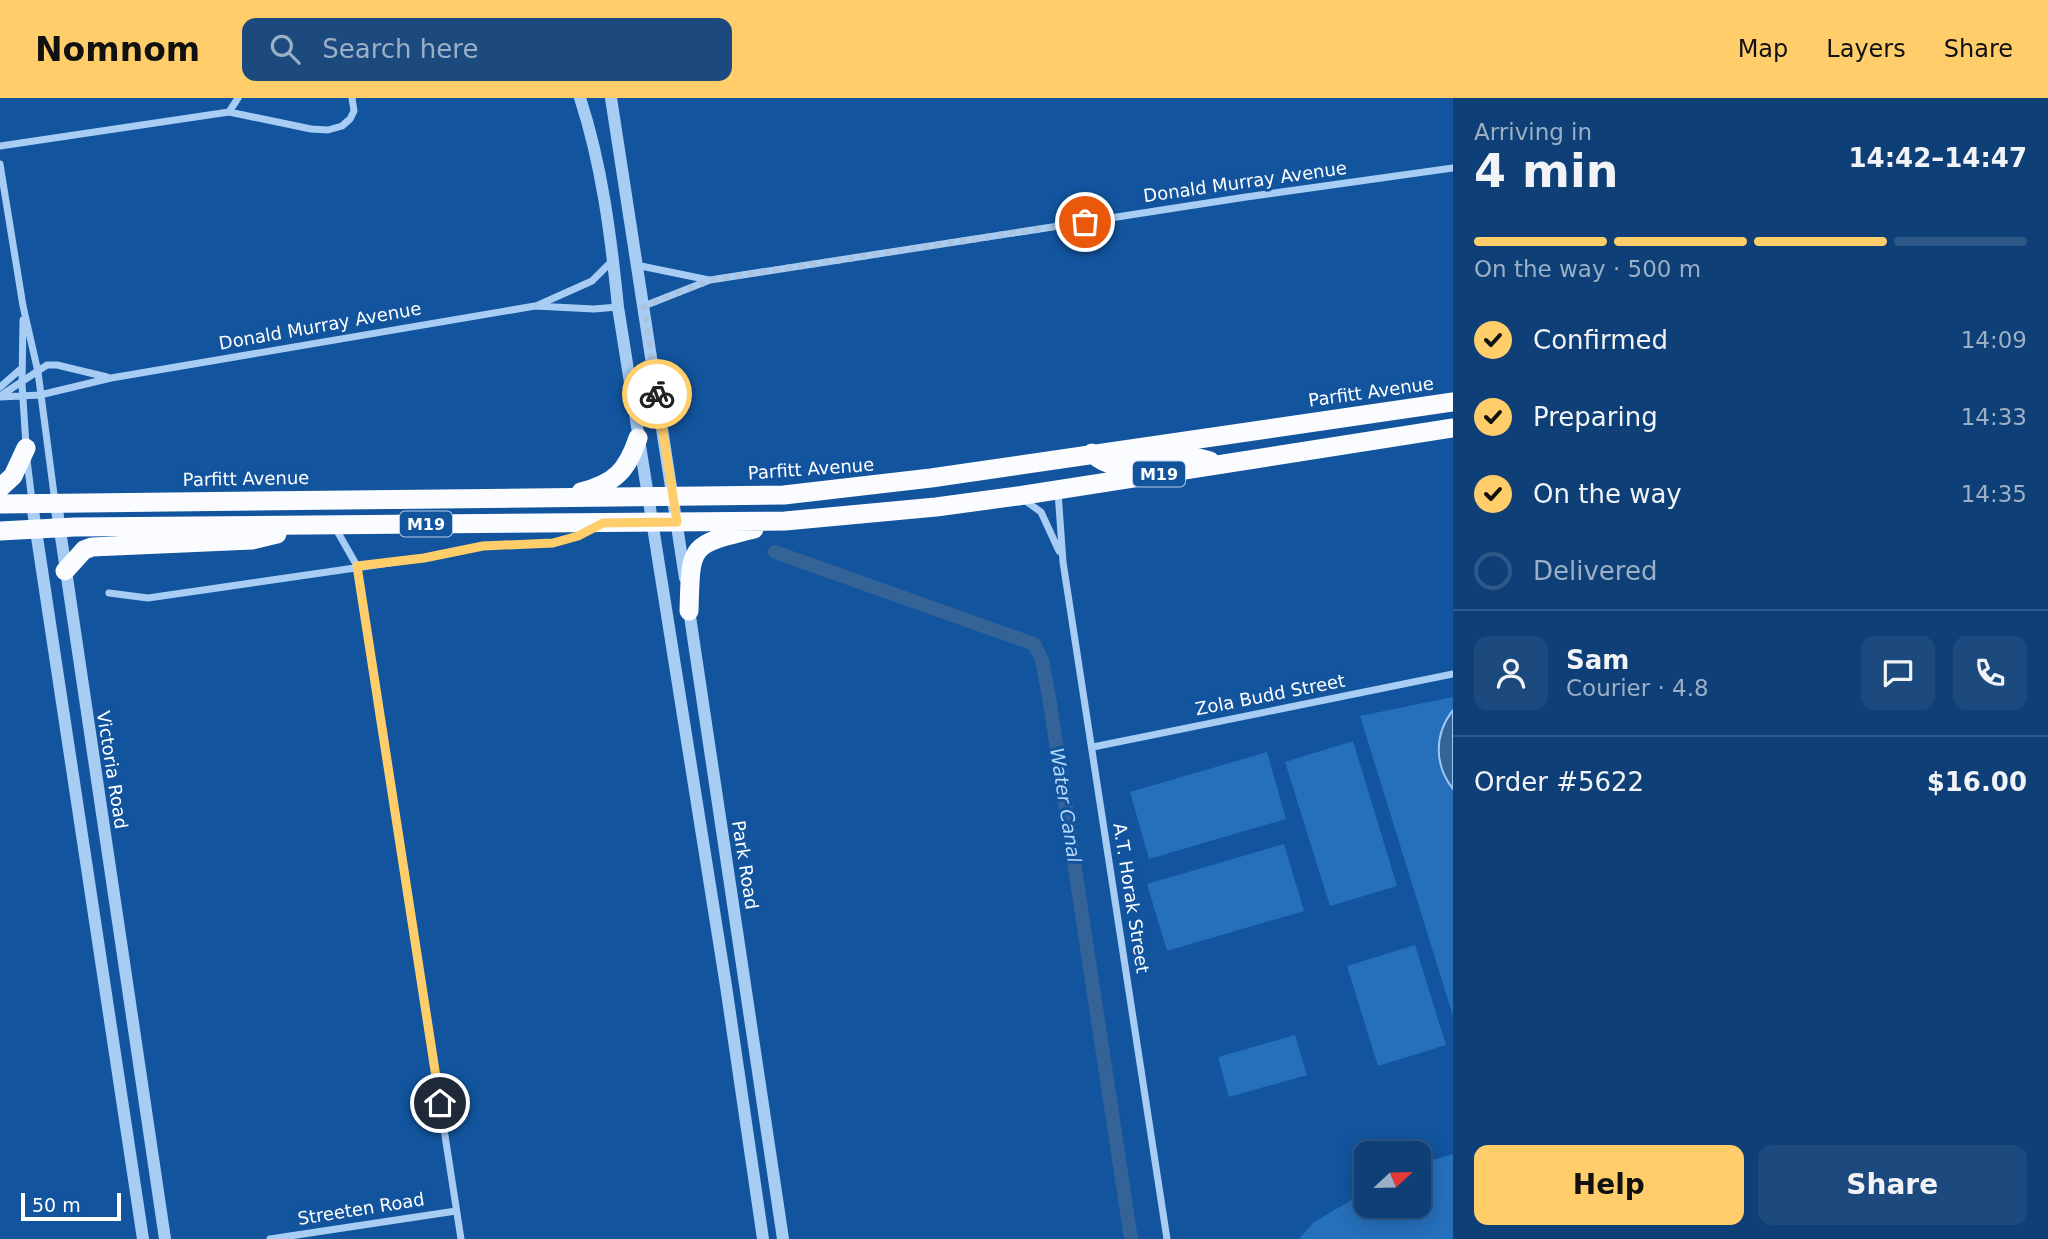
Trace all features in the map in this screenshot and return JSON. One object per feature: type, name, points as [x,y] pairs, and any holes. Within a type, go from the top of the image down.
[{"type":"highway","name":"Parfitt Avenue","points":[[56,503],[784,495],[883,484],[1453,402]]},
{"type":"highway","name":"M19","points":[[0,531],[37,528],[785,521],[936,507],[1018,496],[1453,428]]},
{"type":"highway","points":[[563,497],[598,488],[621,473],[632,457],[638,438]]},
{"type":"highway","points":[[0,488],[13,476],[26,448]]},
{"type":"highway","points":[[1092,453],[1103,463],[1115,466],[1184,456],[1201,458],[1217,465]]},
{"type":"highway","points":[[883,484],[914,492],[1031,477],[1058,490]]},
{"type":"highway","name":"M19","points":[[0,504],[56,503]]},
{"type":"highway","points":[[690,611],[691,568],[694,556],[701,547],[718,538],[785,521]]},
{"type":"highway","points":[[65,571],[84,550],[92,547],[252,540],[274,537],[290,526]]},
{"type":"street","points":[[229,112],[238,98]]},
{"type":"street","points":[[0,146],[229,112],[311,130],[328,130],[350,119],[354,111],[352,98]]},
{"type":"street","points":[[580,98],[589,127],[613,260],[638,438],[763,1239]]},
{"type":"street","name":"Park Road","points":[[611,98],[783,1239]]},
{"type":"street","name":"Victoria Road","points":[[0,164],[23,306],[38,372],[65,571],[165,1239]]},
{"type":"street","name":"Donald Murray Avenue","points":[[644,306],[710,280],[1246,197],[1453,168]]},
{"type":"street","name":"Donald Murray Avenue","points":[[535,306],[592,281],[613,260]]},
{"type":"street","name":"Donald Murray Avenue","points":[[636,265],[710,280]]},
{"type":"street","name":"Victoria Road","points":[[23,306],[22,384],[32,504],[143,1239]]},
{"type":"street","name":"Donald Murray Avenue","points":[[0,397],[40,395],[111,377],[535,306],[594,309],[618,307]]},
{"type":"street","name":"Donald Murray Avenue","points":[[0,397],[47,365],[111,377]]},
{"type":"street","points":[[0,387],[22,368]]},
{"type":"street","name":"A.T. Horak Street","points":[[1058,490],[1063,562],[1167,1239]]},
{"type":"street","name":"A.T. Horak Street","points":[[1018,496],[1041,512],[1063,562]]},
{"type":"street","points":[[108,593],[148,598],[424,558],[483,546],[553,543],[578,536],[603,523]]},
{"type":"street","points":[[334,525],[357,566],[461,1239]]},
{"type":"street","name":"Zola Budd Street","points":[[1093,747],[1453,674]]},
{"type":"street","points":[[69,746],[90,737]]},
{"type":"street","points":[[108,1003],[129,1000]]},
{"type":"street","points":[[126,1126],[146,1118]]},
{"type":"street","name":"Streeten Road","points":[[270,1239],[456,1211]]},
{"type":"shaded area","points":[[1453,697],[1453,1016],[1360,716]]},
{"type":"shaded area","points":[[1453,710],[1453,789],[1442,770],[1439,750],[1442,729]]},
{"type":"shaded area","points":[[1353,741],[1397,886],[1330,906],[1285,762]]},
{"type":"shaded area","points":[[1267,752],[1286,819],[1149,859],[1130,792]]},
{"type":"shaded area","points":[[1284,844],[1304,911],[1167,951],[1147,884]]},
{"type":"shaded area","points":[[1415,945],[1446,1045],[1378,1066],[1347,966]]},
{"type":"shaded area","points":[[1295,1035],[1307,1075],[1229,1097],[1218,1057]]},
{"type":"shaded area","points":[[1453,1154],[1453,1239],[1299,1239],[1314,1222],[1354,1199],[1354,1218],[1432,1218],[1432,1160]]},
{"type":"waterway","name":"Water Canal","points":[[775,552],[1034,644],[1042,660],[1050,703],[1131,1239]]},
{"type":"way so far","points":[[657,394],[644,306],[710,280],[1085,222]]},
{"type":"route","points":[[440,1103],[357,566],[424,558],[483,546],[553,543],[578,536],[603,523],[677,522],[657,394]]}]
